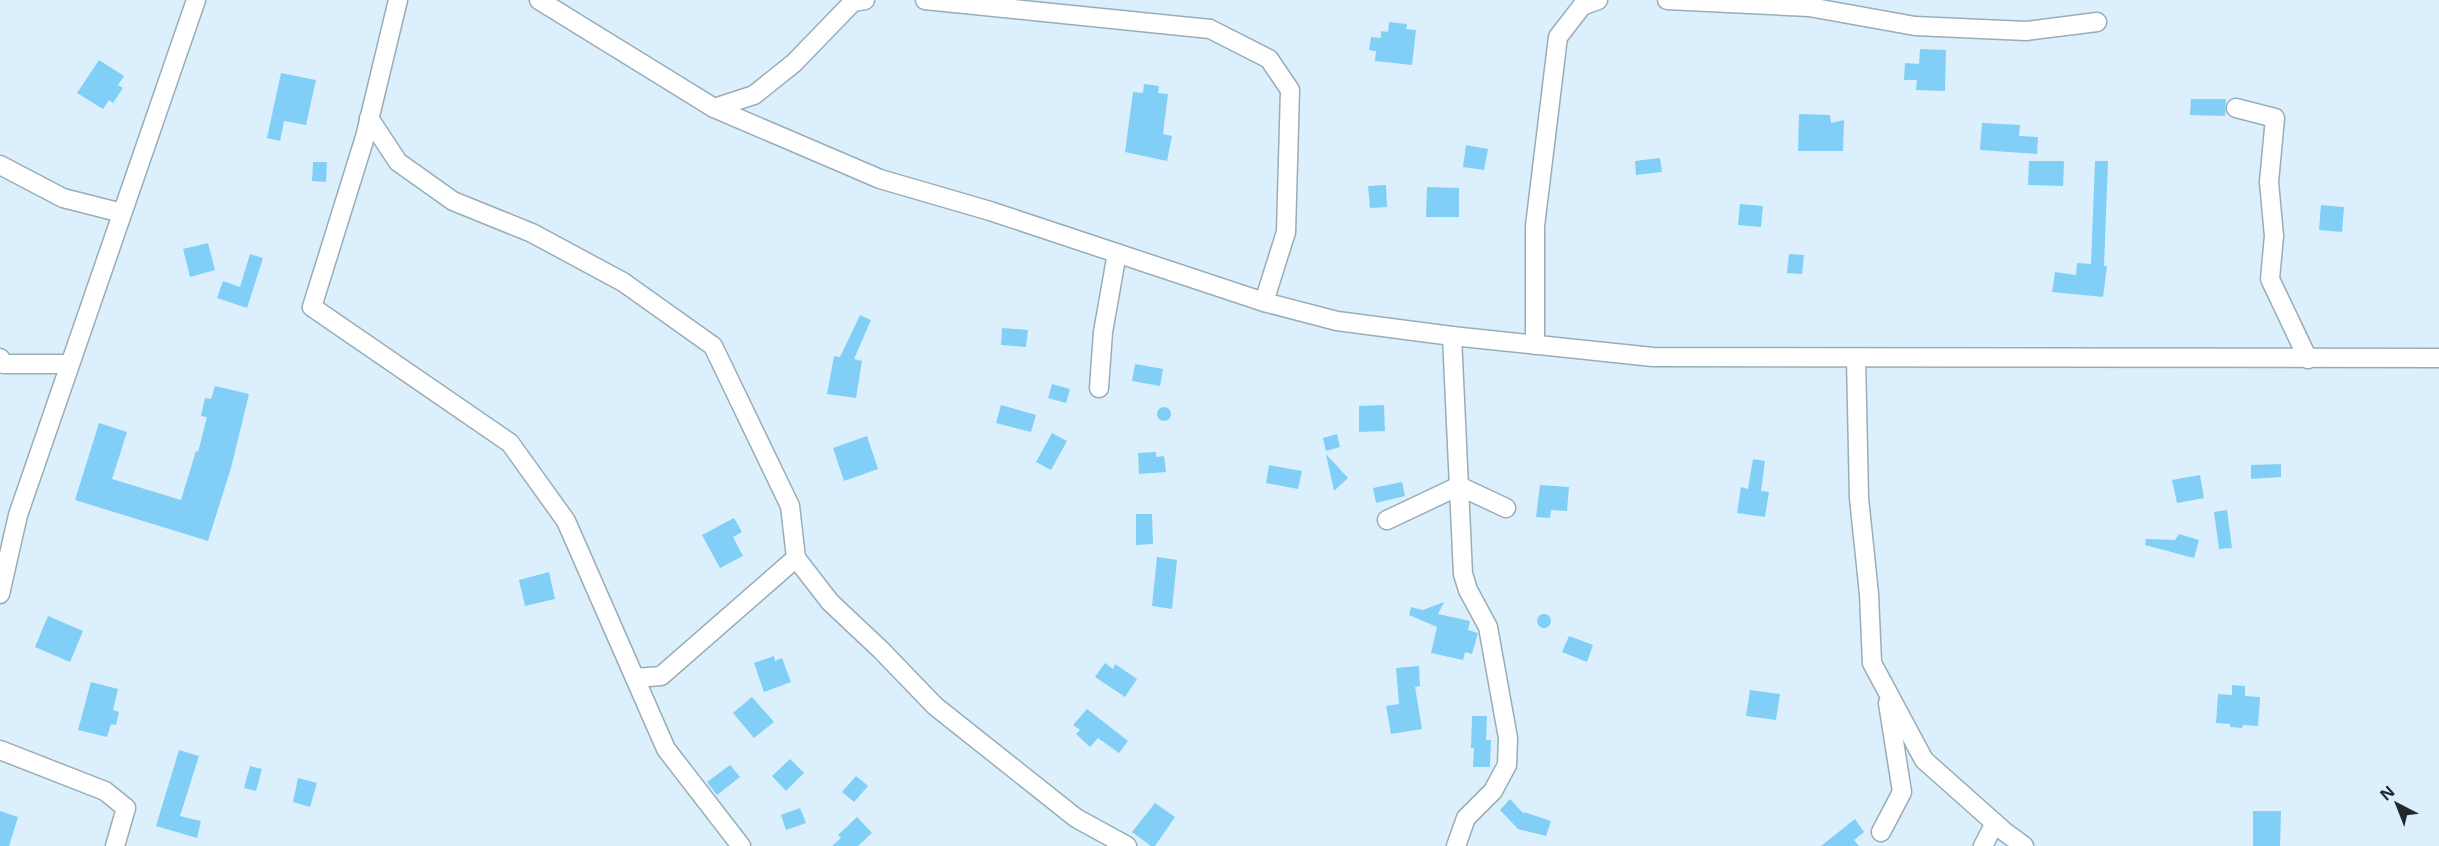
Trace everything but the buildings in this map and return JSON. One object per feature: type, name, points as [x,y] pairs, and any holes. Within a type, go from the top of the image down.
[{"type":"street","points":[[0,594],[18,515],[196,0]]},
{"type":"street","points":[[398,0],[369,118],[312,307],[351,336],[510,443],[566,521],[666,749],[741,846]]},
{"type":"street","points":[[539,0],[714,108],[879,179],[990,211],[1264,302],[1337,321],[1452,336],[1653,357],[2439,358]]},
{"type":"street","points":[[714,108],[754,95],[794,63],[853,2],[865,0]]},
{"type":"street","points":[[925,0],[1210,29],[1269,59],[1290,90],[1286,232],[1264,302]]},
{"type":"street","points":[[1535,345],[1535,226],[1558,37],[1582,6],[1598,0]]},
{"type":"street","points":[[1667,0],[1809,7],[1915,26],[2026,31],[2097,22]]},
{"type":"street","points":[[2236,108],[2275,118],[2269,182],[2274,236],[2270,279],[2308,359]]},
{"type":"street","points":[[369,118],[398,162],[453,201],[532,233],[623,282],[712,345],[790,506],[796,558],[830,602],[935,706],[1076,818],[1127,846]]},
{"type":"street","points":[[0,165],[63,198],[122,213]]},
{"type":"street","points":[[1099,388],[1103,332],[1117,253]]},
{"type":"street","points":[[1452,336],[1463,574],[1468,590],[1488,627],[1508,738],[1506,765],[1493,791],[1467,818],[1456,846]]},
{"type":"street","points":[[0,357],[4,364],[70,364]]},
{"type":"street","points":[[1856,358],[1860,498],[1869,594],[1872,663],[1924,760],[1995,824],[2024,846]]},
{"type":"street","points":[[1459,486],[1506,508]]},
{"type":"street","points":[[1387,520],[1459,486]]},
{"type":"street","points":[[635,678],[661,676],[796,558]]},
{"type":"street","points":[[1881,832],[1902,792],[1885,687]]},
{"type":"street","points":[[0,750],[105,791],[126,808],[115,846]]},
{"type":"street","points":[[1983,846],[1995,824]]}]
